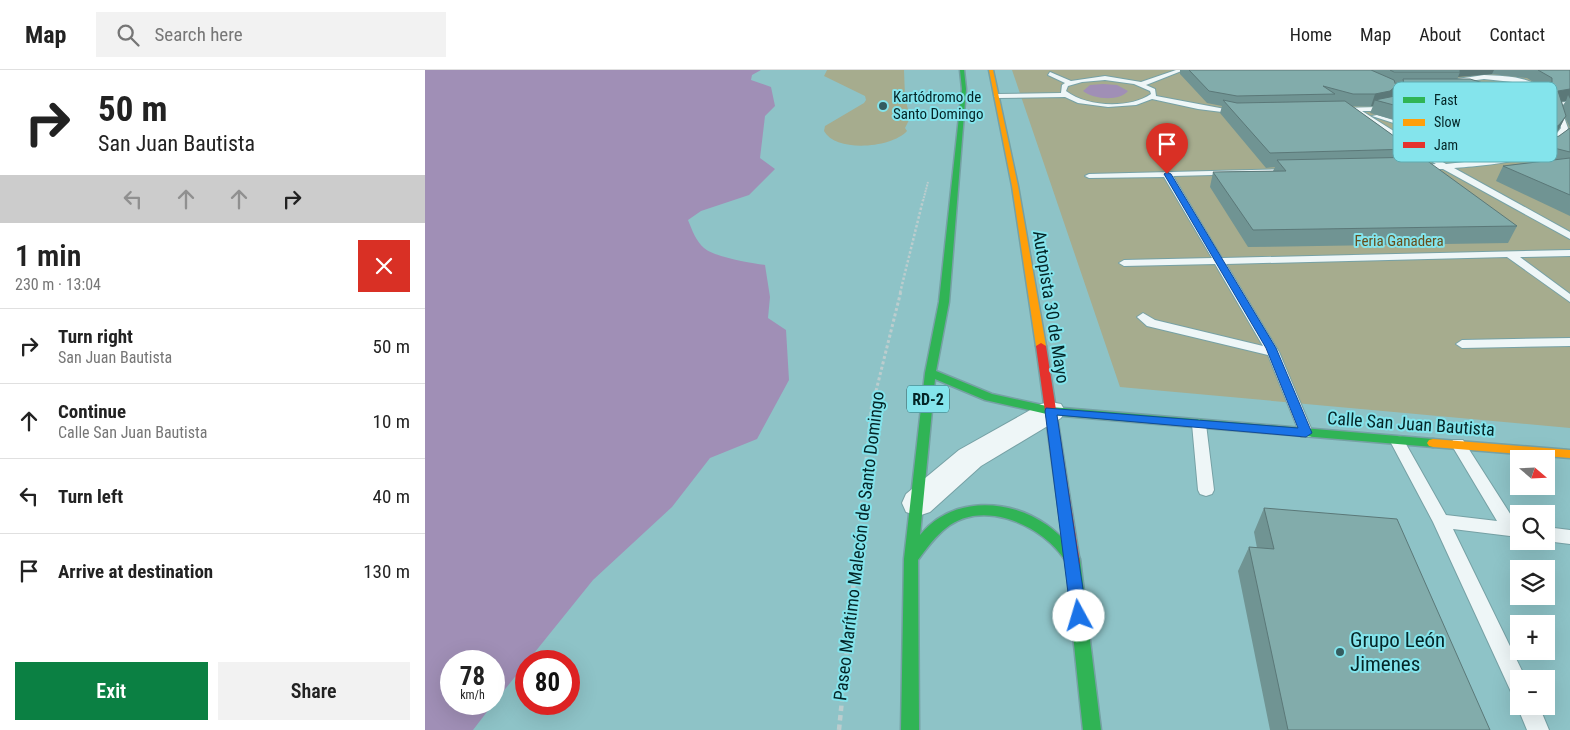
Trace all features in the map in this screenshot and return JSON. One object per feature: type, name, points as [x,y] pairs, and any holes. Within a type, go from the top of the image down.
[{"type":"main road","name":"RD-2","points":[[910,730],[911,559],[930,372],[943,302],[964,89],[961,70]]},
{"type":"main road","name":"Autopista 30 de Mayo","points":[[991,70],[998,90],[1015,186],[1051,411],[1073,559],[1092,730]]},
{"type":"main road","name":"Calle San Juan Bautista","points":[[930,372],[977,393],[1023,407],[1051,411],[1570,454]]},
{"type":"main road","points":[[911,559],[930,533],[947,520],[966,511],[991,510],[1015,515],[1042,529],[1073,559]]},
{"type":"street","points":[[918,503],[970,458],[1051,411]]},
{"type":"lane","points":[[1141,84],[1181,70]]},
{"type":"lane","points":[[1050,74],[1070,83]]},
{"type":"lane","points":[[1459,82],[1459,80],[1485,76],[1519,82]]},
{"type":"lane","points":[[998,90],[1056,95],[1064,92],[1070,83],[1081,77],[1113,78],[1141,84],[1153,90],[1153,97]]},
{"type":"lane","points":[[1371,79],[1388,86],[1393,86]]},
{"type":"lane","points":[[1388,86],[1393,91]]},
{"type":"lane","points":[[1020,88],[1064,92],[1083,102],[1108,105],[1134,104],[1153,97],[1203,108],[1244,112]]},
{"type":"lane","points":[[1056,95],[1060,104]]},
{"type":"lane","points":[[1327,110],[1379,109],[1393,103]]},
{"type":"lane","points":[[1557,104],[1570,103]]},
{"type":"lane","points":[[1557,106],[1564,124],[1564,131],[1557,139]]},
{"type":"lane","points":[[1356,110],[1393,122]]},
{"type":"lane","points":[[1356,110],[1393,133]]},
{"type":"lane","points":[[1440,162],[1570,236]]},
{"type":"lane","points":[[1404,168],[1478,162]]},
{"type":"lane","points":[[1089,176],[1299,170]]},
{"type":"lane","points":[[1167,174],[1273,352],[1306,433]]},
{"type":"lane","points":[[1124,263],[1570,253]]},
{"type":"lane","points":[[1510,255],[1570,299]]},
{"type":"lane","points":[[1143,317],[1151,324],[1273,352]]},
{"type":"lane","points":[[1461,344],[1570,342]]},
{"type":"lane","points":[[1199,424],[1206,490]]},
{"type":"lane","points":[[1397,441],[1441,522],[1511,670]]},
{"type":"lane","points":[[1458,444],[1510,522]]},
{"type":"lane","points":[[1441,522],[1510,529]]},
{"type":"lane","points":[[1555,535],[1570,537]]},
{"type":"lane","points":[[1532,715],[1538,730]]},
{"type":"path","name":"Paseo Marítimo Malecón de Santo Domingo","points":[[839,730],[872,404],[929,178]]},
{"type":"green space","name":"Kartódromo de Santo Domingo","points":[[827,70],[904,70],[905,97],[910,118],[905,128],[907,131],[900,137],[889,141],[864,146],[840,143],[830,138],[824,131],[825,126],[866,100],[865,96],[824,76]]},
{"type":"green space","name":"Feria Ganadera","points":[[1012,70],[1570,70],[1570,428],[1120,387]]},
{"type":"shaded area","points":[[425,70],[761,70],[752,75],[751,80],[771,87],[775,106],[765,116],[760,158],[775,169],[749,195],[701,211],[688,220],[699,242],[709,251],[733,259],[765,265],[770,297],[768,318],[786,330],[789,380],[757,439],[710,458],[672,507],[593,580],[537,650],[515,650],[515,677],[505,689],[505,650],[440,650],[440,715],[485,715],[473,730],[425,730]]},
{"type":"shaded area","points":[[1090,85],[1117,85],[1128,91],[1119,97],[1106,98],[1093,96],[1083,91]]},
{"type":"building","points":[[1189,70],[1371,70],[1395,82],[1393,82],[1393,88],[1390,91],[1375,94],[1353,94],[1323,86],[1335,94],[1237,96],[1209,91]]},
{"type":"building","points":[[1390,70],[1460,70],[1460,72],[1394,72]]},
{"type":"building","points":[[1538,70],[1570,70],[1570,89],[1558,91],[1566,116],[1557,126],[1557,82],[1552,82],[1552,78]]},
{"type":"building","points":[[1403,79],[1470,79],[1480,82],[1404,82]]},
{"type":"building","points":[[1393,96],[1393,105],[1375,100]]},
{"type":"building","points":[[1223,100],[1237,103],[1345,101],[1393,135],[1393,150],[1270,153]]},
{"type":"building","points":[[1570,128],[1570,152],[1557,149],[1557,137]]},
{"type":"building","points":[[1393,158],[1393,162],[1429,162],[1517,226],[1253,230],[1213,172],[1286,171],[1277,160]]},
{"type":"building","points":[[1570,158],[1570,195],[1503,166],[1536,162],[1557,162],[1557,160]]},
{"type":"building","name":"Grupo León Jimenes","points":[[1264,508],[1397,519],[1490,730],[1288,730],[1249,547],[1274,549]]},
{"type":"traffic: fast","points":[[910,730],[911,559],[930,373],[944,302],[964,89],[962,70]]},
{"type":"traffic: fast","points":[[930,373],[989,397],[1051,411],[1433,443]]},
{"type":"traffic: fast","points":[[911,559],[928,536],[941,523],[953,516],[979,510],[1006,513],[1031,522],[1046,532],[1073,559]]},
{"type":"traffic: fast","points":[[1073,563],[1092,730]]},
{"type":"traffic: slow","points":[[991,70],[1015,186],[1041,346]]},
{"type":"traffic: slow","points":[[1433,443],[1570,454]]},
{"type":"traffic: jam","points":[[1041,346],[1073,563]]},
{"type":"place","name":"Kartódromo de Santo Domingo","points":[[883,106]]},
{"type":"place","name":"Grupo León Jimenes","points":[[1340,652]]},
{"type":"route","points":[[1079,616],[1073,559],[1051,411],[1306,433],[1271,348],[1167,174]]}]
